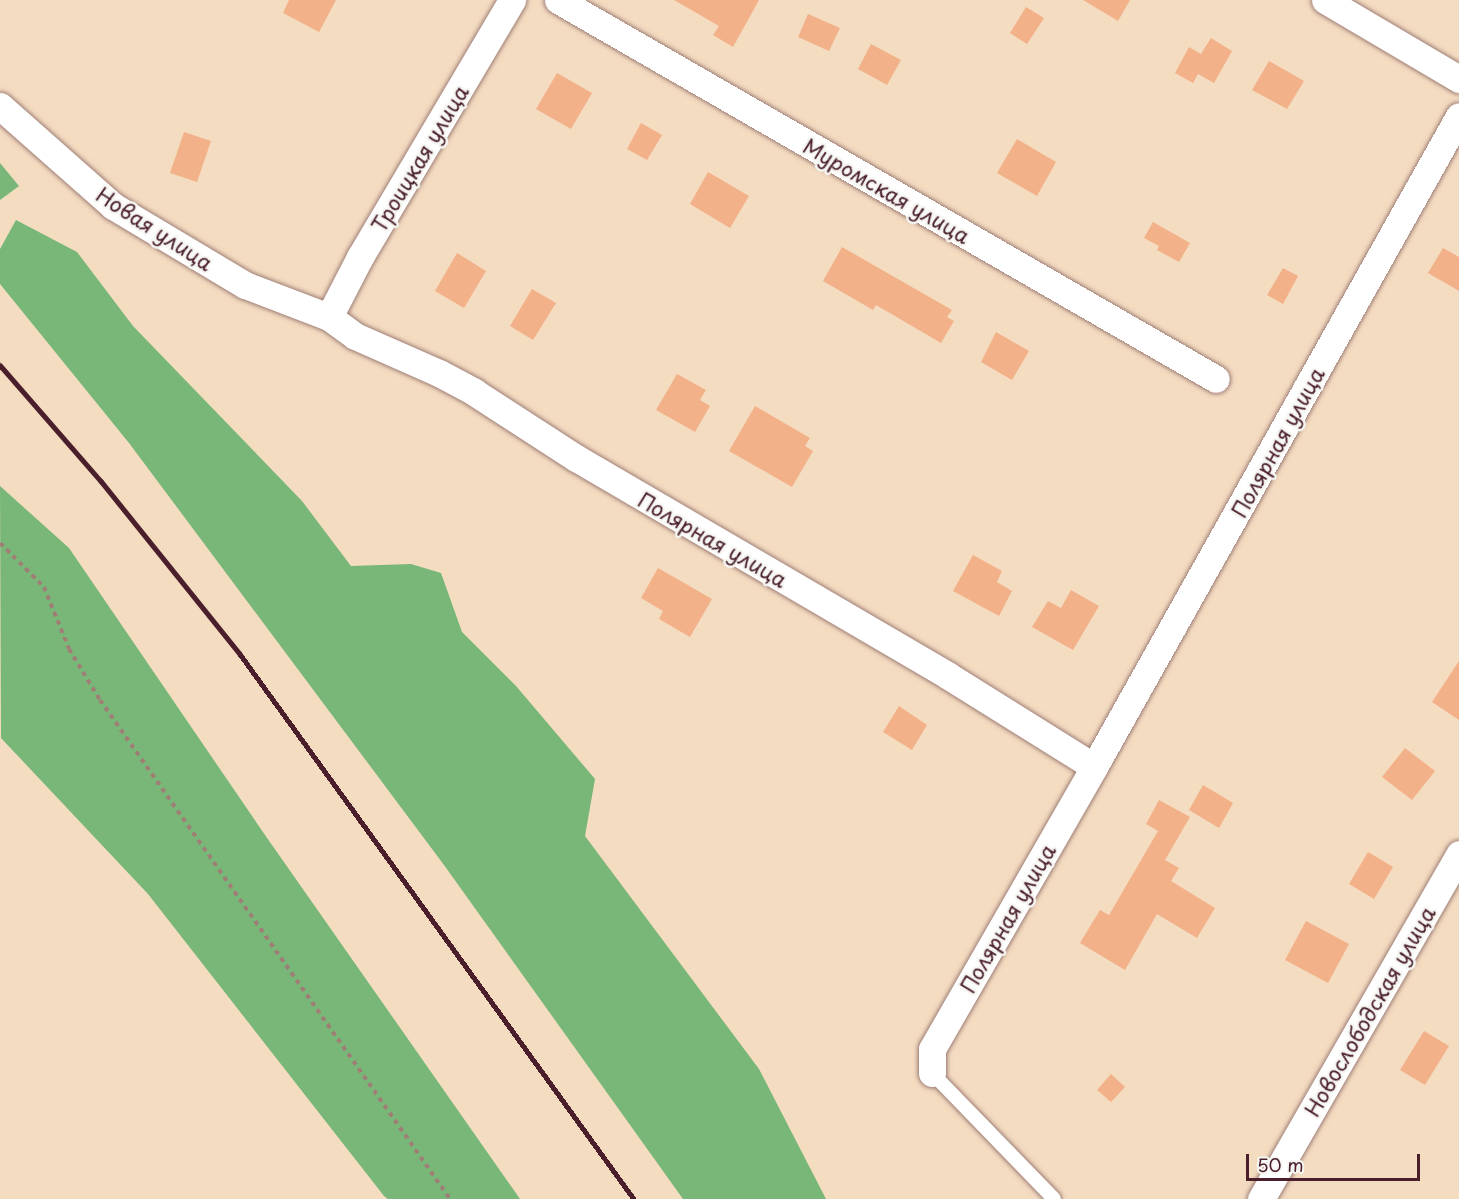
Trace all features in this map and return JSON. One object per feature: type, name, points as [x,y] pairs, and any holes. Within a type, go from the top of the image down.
[{"type":"street","name":"Троицкая улица","points":[[329,317],[360,257],[512,0]]},
{"type":"street","name":"Муромская улица","points":[[558,0],[1216,379]]},
{"type":"street","points":[[1324,0],[1459,79]]},
{"type":"street","name":"Новая улица","points":[[0,106],[113,206],[245,285],[329,317]]},
{"type":"street","name":"Полярная улица","points":[[932,1073],[932,1049],[1094,767],[1459,116]]},
{"type":"street","name":"Полярная улица","points":[[329,317],[355,336],[439,373],[474,392],[576,459],[937,669],[1094,767]]},
{"type":"street","name":"Новослободская улица","points":[[1261,1199],[1459,854]]},
{"type":"lane","points":[[932,1073],[1054,1199]]},
{"type":"path","points":[[0,543],[44,587],[69,649],[100,700],[450,1199]]},
{"type":"green space","points":[[0,163],[19,186],[0,200]]},
{"type":"green space","points":[[16,220],[77,252],[133,326],[302,501],[351,566],[411,564],[441,573],[462,632],[516,686],[595,779],[585,836],[759,1069],[826,1199],[683,1199],[444,865],[129,443],[0,284],[0,249]]},
{"type":"green space","points":[[0,486],[69,548],[265,835],[520,1199],[388,1199],[384,1196],[148,894],[1,738]]},
{"type":"building","points":[[289,0],[336,0],[319,32],[283,13]]},
{"type":"building","points":[[674,0],[759,0],[733,47],[713,35],[719,26]]},
{"type":"building","points":[[1083,0],[1130,0],[1118,21]]},
{"type":"building","points":[[1026,7],[1044,18],[1027,44],[1010,33]]},
{"type":"building","points":[[808,14],[840,28],[829,51],[798,37]]},
{"type":"building","points":[[1211,38],[1232,51],[1214,83],[1198,74],[1193,83],[1175,73],[1189,47],[1201,54]]},
{"type":"building","points":[[871,44],[901,60],[887,85],[858,69]]},
{"type":"building","points":[[1269,61],[1304,81],[1287,109],[1252,90]]},
{"type":"building","points":[[557,73],[592,93],[571,129],[536,109]]},
{"type":"building","points":[[641,123],[662,135],[647,160],[627,149]]},
{"type":"building","points":[[184,132],[211,141],[197,182],[170,173]]},
{"type":"building","points":[[1017,139],[1056,162],[1037,196],[997,173]]},
{"type":"building","points":[[708,172],[749,196],[730,228],[690,204]]},
{"type":"building","points":[[1153,222],[1190,243],[1179,262],[1157,250],[1159,246],[1144,238]]},
{"type":"building","points":[[842,247],[952,310],[947,317],[954,321],[941,343],[876,305],[873,310],[823,281]]},
{"type":"building","points":[[1443,248],[1459,257],[1459,291],[1428,273]]},
{"type":"building","points":[[457,253],[486,271],[464,308],[435,291]]},
{"type":"building","points":[[1283,268],[1298,276],[1283,304],[1267,295]]},
{"type":"building","points":[[532,289],[556,303],[533,340],[510,326]]},
{"type":"building","points":[[996,332],[1029,351],[1012,380],[981,362]]},
{"type":"building","points":[[677,374],[706,390],[700,400],[710,406],[695,432],[656,410]]},
{"type":"building","points":[[755,406],[810,438],[805,446],[813,451],[792,487],[729,451]]},
{"type":"building","points":[[973,555],[1002,571],[997,582],[1012,591],[999,616],[953,591]]},
{"type":"building","points":[[658,568],[712,599],[690,637],[659,619],[663,611],[641,598]]},
{"type":"building","points":[[1071,590],[1099,606],[1073,650],[1032,627],[1048,601],[1061,608]]},
{"type":"building","points":[[1459,661],[1459,720],[1432,702]]},
{"type":"building","points":[[899,706],[927,725],[912,750],[883,732]]},
{"type":"building","points":[[1405,748],[1435,771],[1412,800],[1382,777]]},
{"type":"building","points":[[1203,785],[1233,803],[1219,828],[1189,810]]},
{"type":"building","points":[[1159,800],[1190,817],[1165,860],[1179,868],[1171,881],[1215,908],[1197,938],[1157,914],[1125,970],[1080,943],[1100,910],[1109,915],[1158,831],[1146,824]]},
{"type":"building","points":[[1368,852],[1393,867],[1374,899],[1349,884]]},
{"type":"building","points":[[1306,921],[1349,944],[1328,983],[1285,960]]},
{"type":"building","points":[[1424,1031],[1449,1046],[1425,1085],[1400,1070]]},
{"type":"building","points":[[1111,1074],[1125,1087],[1111,1102],[1097,1090]]},
{"type":"railway","points":[[0,365],[101,481],[240,654],[634,1199]]}]
